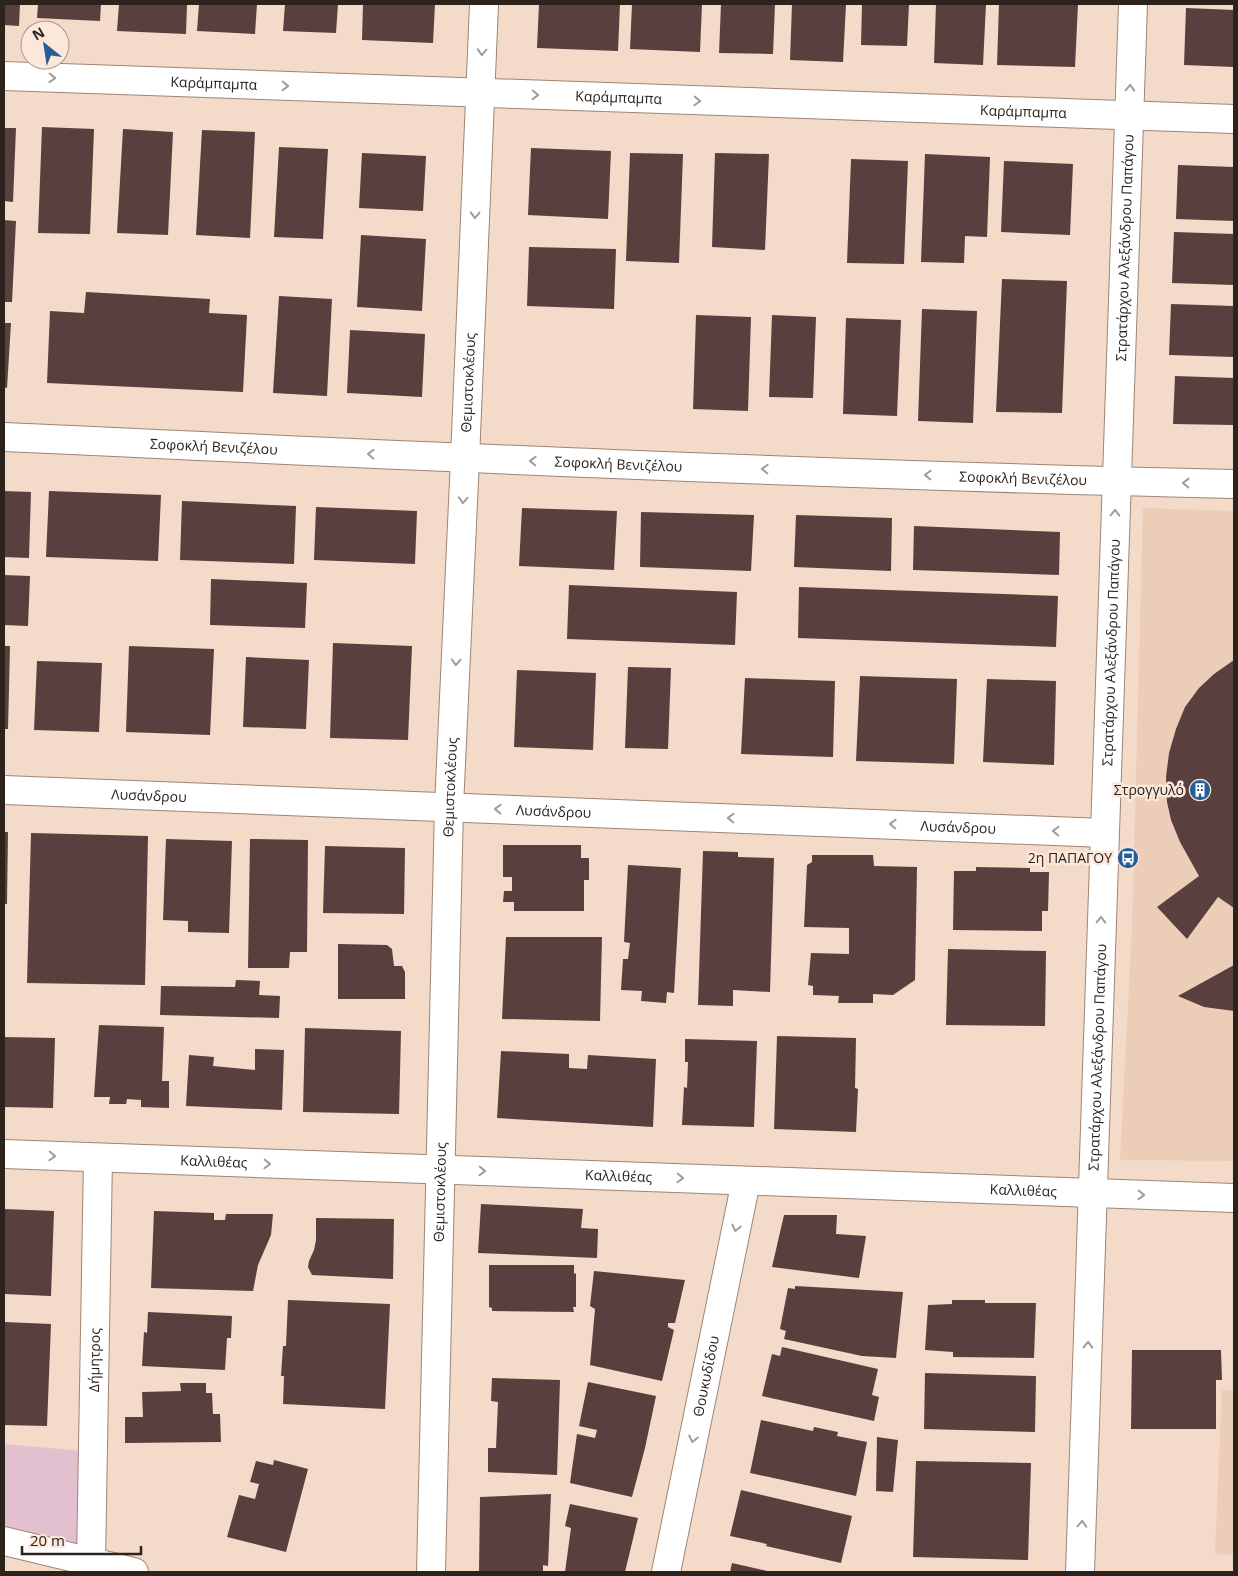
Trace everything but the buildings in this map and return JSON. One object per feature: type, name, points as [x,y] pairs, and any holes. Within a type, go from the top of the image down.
[{"type":"street","name":"Θεμιστοκλέους","points":[[431,1572],[449,807],[484,4]]},
{"type":"street","name":"Στρατάρχου Αλεξάνδρου Παπάγου","points":[[1080,1572],[1133,4]]},
{"type":"street","name":"Καράμπαμπα","points":[[4,76],[1234,119]]},
{"type":"street","name":"Σοφοκλή Βενιζέλου","points":[[4,437],[465,459],[1234,484]]},
{"type":"street","name":"Λυσάνδρου","points":[[4,790],[1104,832]]},
{"type":"street","name":"Καλλιθέας","points":[[4,1154],[1234,1198]]},
{"type":"street","name":"Δήμητρος","points":[[91,1562],[98,1158]]},
{"type":"street","name":"Θουκυδίδου","points":[[666,1572],[746,1180]]},
{"type":"street","points":[[4,1541],[134,1572]]},
{"type":"shaded area","points":[[1143,508],[1234,511],[1234,1161],[1120,1160],[1132,927]]},
{"type":"shaded area","points":[[1222,1390],[1234,1390],[1234,1555],[1215,1554]]},
{"type":"shaded area","points":[[4,1444],[93,1452],[91,1562],[4,1541]]},
{"type":"place","name":"Στρογγυλό","points":[[1200,790]]},
{"type":"place","name":"2η ΠΑΠΑΓΟΥ","points":[[1128,858]]}]
